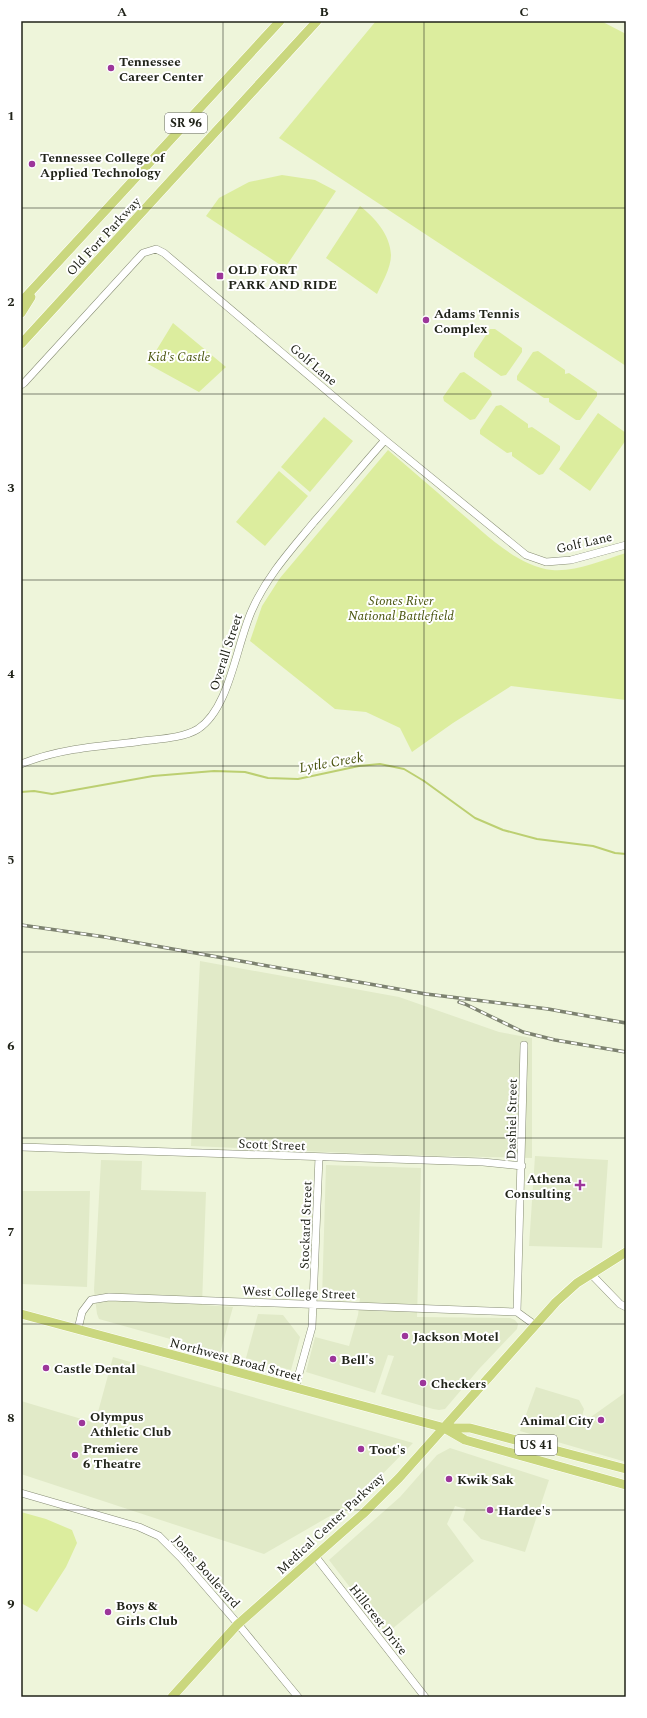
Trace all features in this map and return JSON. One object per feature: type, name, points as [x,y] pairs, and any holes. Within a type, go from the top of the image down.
[{"type":"main road","name":"Old Fort Parkway","points":[[21,302],[280,21]]},
{"type":"main road","name":"Old Fort Parkway","points":[[21,344],[317,21]]},
{"type":"main road","points":[[21,313],[42,279]]},
{"type":"main road","name":"Medical Center Parkway","points":[[172,1697],[238,1624],[365,1512],[445,1428],[556,1302],[577,1283],[626,1252]]},
{"type":"main road","name":"Northwest Broad Street","points":[[21,1314],[445,1428],[470,1428],[626,1469]]},
{"type":"main road","name":"Northwest Broad Street","points":[[445,1428],[465,1440],[626,1485]]},
{"type":"street","name":"Golf Lane","points":[[21,385],[143,253],[156,249],[164,253],[385,440],[526,555],[546,562],[571,560],[626,545]]},
{"type":"street","name":"Overall Street","points":[[21,764],[33,759],[74,749],[175,737],[197,730],[212,716],[221,702],[251,611],[264,584],[284,557],[385,440]]},
{"type":"street","name":"Dashiel Street","points":[[517,1312],[524,1045]]},
{"type":"street","name":"Scott Street","points":[[21,1147],[483,1162],[522,1166]]},
{"type":"street","name":"Stockard Street","points":[[295,1388],[312,1327],[320,1157]]},
{"type":"street","points":[[591,1274],[620,1304],[626,1307]]},
{"type":"street","name":"West College Street","points":[[78,1329],[82,1312],[91,1300],[109,1297],[517,1312]]},
{"type":"street","points":[[517,1312],[536,1325]]},
{"type":"street","name":"Jones Boulevard","points":[[21,1493],[139,1527],[159,1536],[181,1558],[238,1624],[298,1697]]},
{"type":"street","name":"Hillcrest Drive","points":[[315,1556],[425,1697]]},
{"type":"shaded area","points":[[200,961],[399,997],[499,1032],[532,1038],[532,1158],[395,1155],[191,1146]]},
{"type":"shaded area","points":[[535,1156],[608,1160],[602,1248],[529,1246]]},
{"type":"shaded area","points":[[101,1160],[142,1161],[141,1190],[206,1192],[202,1305],[233,1307],[220,1353],[99,1319],[94,1290]]},
{"type":"shaded area","points":[[326,1165],[421,1168],[417,1317],[510,1318],[515,1320],[518,1324],[517,1329],[479,1369],[445,1409],[433,1409],[381,1394],[394,1356],[388,1355],[375,1393],[306,1372],[315,1337],[349,1346],[358,1315],[360,1298],[322,1298]]},
{"type":"shaded area","points":[[21,1191],[90,1191],[87,1287],[21,1284]]},
{"type":"shaded area","points":[[258,1314],[283,1315],[300,1337],[291,1370],[246,1358]]},
{"type":"shaded area","points":[[113,1357],[413,1443],[356,1501],[264,1554],[21,1474],[21,1401],[95,1423]]},
{"type":"shaded area","points":[[536,1387],[579,1400],[584,1409],[582,1416],[588,1419],[626,1392],[626,1462],[520,1431]]},
{"type":"shaded area","points":[[450,1448],[549,1480],[525,1552],[481,1539],[463,1520],[466,1509],[455,1506],[447,1524],[474,1561],[386,1634],[329,1560],[400,1497],[437,1455]]},
{"type":"green space","points":[[376,21],[601,21],[626,34],[626,366],[279,138]]},
{"type":"green space","points":[[282,175],[315,180],[336,191],[285,268],[206,216],[219,198],[249,182]]},
{"type":"green space","points":[[360,206],[381,227],[390,247],[390,265],[377,294],[326,258]]},
{"type":"green space","name":"Kid's Castle","points":[[173,323],[226,367],[199,392],[148,364]]},
{"type":"green space","points":[[490,329],[495,329],[522,348],[522,352],[506,375],[501,376],[474,357],[474,353]]},
{"type":"green space","points":[[538,351],[565,370],[565,374],[569,373],[597,392],[597,396],[580,420],[576,420],[549,402],[549,398],[544,398],[517,380],[517,376],[533,352]]},
{"type":"green space","points":[[464,372],[491,391],[492,395],[475,419],[470,420],[444,401],[443,397],[460,373]]},
{"type":"green space","points":[[501,405],[528,424],[528,428],[532,427],[560,446],[560,450],[543,474],[539,475],[512,456],[512,452],[507,453],[480,434],[480,430],[496,406]]},
{"type":"green space","points":[[598,413],[626,433],[626,440],[590,491],[559,469]]},
{"type":"green space","points":[[324,417],[353,441],[310,492],[281,467]]},
{"type":"green space","name":"Stones River National Battlefield","points":[[388,450],[500,546],[525,562],[538,567],[561,570],[589,565],[626,553],[626,700],[511,686],[453,723],[412,752],[400,728],[366,712],[335,709],[250,641],[262,606],[280,578]]},
{"type":"green space","points":[[279,471],[308,496],[265,546],[236,522]]},
{"type":"green space","points":[[21,1512],[46,1519],[72,1530],[77,1543],[66,1567],[37,1612],[21,1603]]},
{"type":"waterway","name":"Lytle Creek","points":[[21,792],[34,791],[52,794],[153,776],[214,771],[245,772],[268,778],[298,779],[359,766],[380,764],[404,769],[424,781],[475,818],[503,830],[537,839],[593,846],[615,853],[626,854]]},
{"type":"railway","points":[[21,925],[105,937],[426,994],[548,1009],[626,1023]]},
{"type":"railway","points":[[459,1002],[523,1032],[555,1040],[626,1052]]},
{"type":"place","name":"Tennessee Career Center","points":[[111,68]]},
{"type":"place","name":"Tennessee College of Applied Technology","points":[[32,164]]},
{"type":"place","name":"OLD FORT PARK AND RIDE","points":[[220,276]]},
{"type":"place","name":"Adams Tennis Complex","points":[[426,320]]},
{"type":"place","name":"Athena Consulting","points":[[580,1185]]},
{"type":"place","name":"Jackson Motel","points":[[405,1336]]},
{"type":"place","name":"Bell's","points":[[333,1359]]},
{"type":"place","name":"Castle Dental","points":[[46,1368]]},
{"type":"place","name":"Checkers","points":[[423,1383]]},
{"type":"place","name":"Animal City","points":[[601,1420]]},
{"type":"place","name":"Olympus Athletic Club","points":[[82,1423]]},
{"type":"place","name":"Toot's","points":[[361,1449]]},
{"type":"place","name":"Premiere 6 Theatre","points":[[75,1455]]},
{"type":"place","name":"Kwik Sak","points":[[449,1479]]},
{"type":"place","name":"Hardee's","points":[[490,1510]]},
{"type":"place","name":"Boys & Girls Club","points":[[108,1612]]}]
